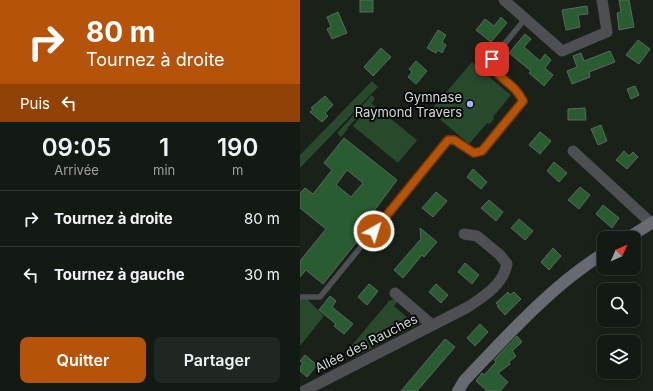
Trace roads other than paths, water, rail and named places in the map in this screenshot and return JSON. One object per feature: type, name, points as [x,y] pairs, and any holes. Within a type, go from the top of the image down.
[{"type":"street","points":[[504,0],[562,51],[607,32],[602,0]]},
{"type":"street","points":[[573,151],[652,223],[639,231]]},
{"type":"street","name":"Allée des Rauches","points":[[312,389],[468,307],[492,290],[505,273],[507,264],[500,255],[477,236],[464,234]]},
{"type":"street","points":[[458,391],[464,381],[535,306],[582,267],[597,257]]},
{"type":"street","name":"Allée des Rauches","points":[[395,293],[432,325]]},
{"type":"lane","points":[[300,296],[320,297],[448,140],[454,140],[474,153],[482,151],[523,101],[518,92],[496,72],[492,65],[492,59],[525,19]]},
{"type":"place","name":"Gymnase Raymond Travers","points":[[470,104]]}]
